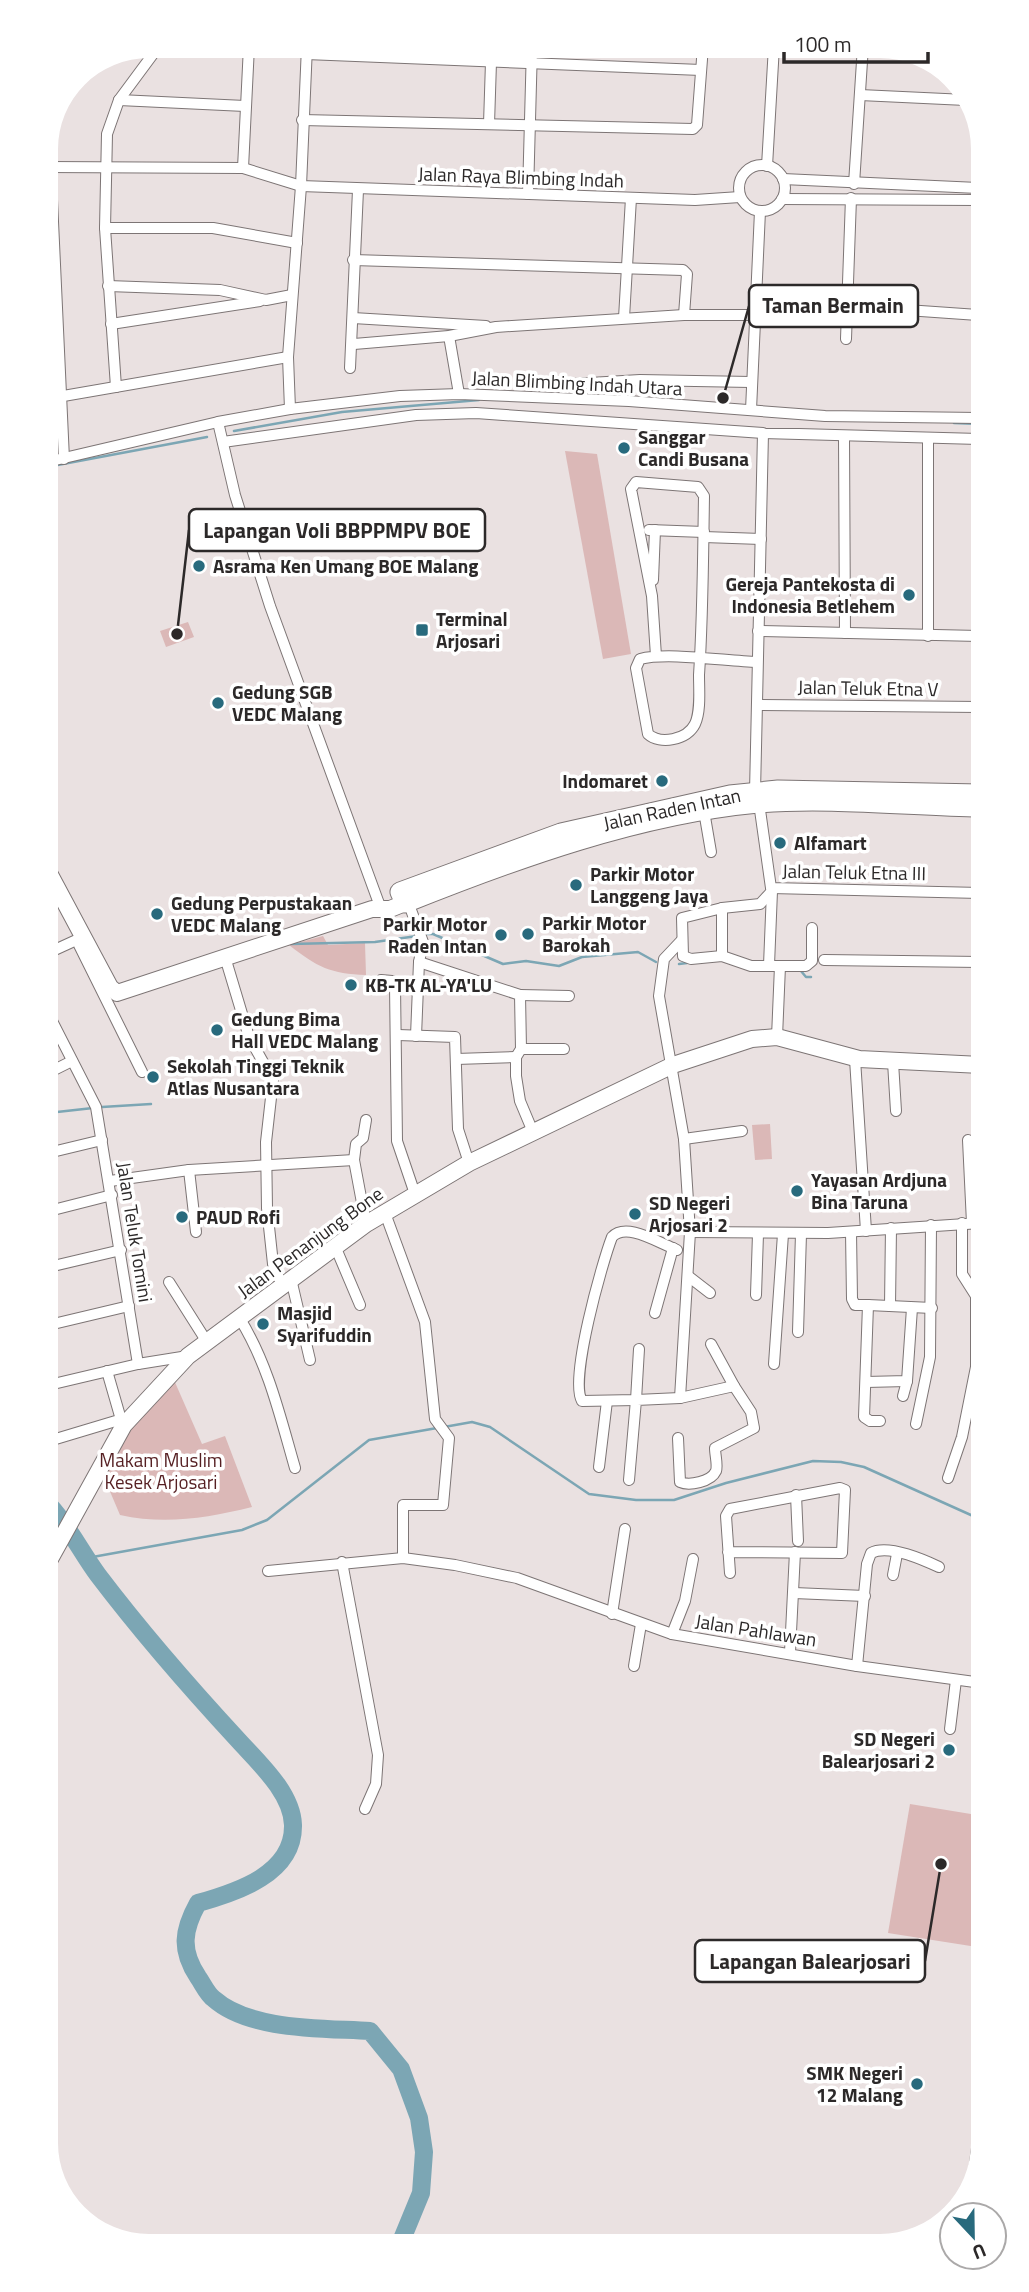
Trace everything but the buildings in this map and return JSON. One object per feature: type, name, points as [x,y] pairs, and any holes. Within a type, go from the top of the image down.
[{"type":"highway","name":"Jalan Raden Intan","points":[[404,899],[434,884],[655,810],[757,797],[971,794]]},
{"type":"highway","name":"Jalan Raden Intan","points":[[542,846],[757,797],[971,807]]},
{"type":"street","points":[[116,387],[105,228],[107,134],[119,100],[149,58]]},
{"type":"street","points":[[243,168],[248,58]]},
{"type":"street","points":[[290,409],[288,357],[301,186],[306,58]]},
{"type":"street","points":[[429,58],[701,70]]},
{"type":"street","points":[[528,194],[530,58]]},
{"type":"street","points":[[302,120],[693,129],[697,125],[702,58]]},
{"type":"street","points":[[767,166],[773,58]]},
{"type":"street","points":[[854,184],[862,58]]},
{"type":"street","points":[[489,124],[491,62]]},
{"type":"street","points":[[860,95],[956,100]]},
{"type":"street","points":[[119,100],[245,106]]},
{"type":"street","points":[[783,179],[782,199],[773,209],[760,212],[752,209],[740,197],[739,184],[744,173],[754,166],[767,166],[783,179],[971,188]]},
{"type":"street","name":"Jalan Raya Blimbing Indah","points":[[58,167],[243,168],[301,186],[358,190],[695,200],[740,197]]},
{"type":"street","points":[[350,368],[354,344],[353,260],[358,190]]},
{"type":"street","points":[[624,318],[631,198]]},
{"type":"street","points":[[846,339],[851,198]]},
{"type":"street","points":[[782,199],[971,200]]},
{"type":"street","points":[[751,411],[760,212]]},
{"type":"street","points":[[105,228],[213,228],[297,243]]},
{"type":"street","points":[[353,260],[628,267],[685,271],[684,314]]},
{"type":"street","points":[[108,286],[220,290],[266,300]]},
{"type":"street","points":[[111,324],[292,295]]},
{"type":"street","points":[[849,306],[971,315]]},
{"type":"street","points":[[354,344],[449,336],[496,327],[684,314],[755,315]]},
{"type":"street","points":[[353,318],[496,327]]},
{"type":"street","points":[[449,336],[458,394]]},
{"type":"street","points":[[58,396],[288,357]]},
{"type":"street","points":[[58,378],[64,459]]},
{"type":"street","points":[[573,384],[640,380],[751,382]]},
{"type":"street","name":"Jalan Blimbing Indah Utara","points":[[58,460],[218,422],[290,409],[400,396],[458,394],[629,401],[825,416],[971,418]]},
{"type":"street","name":"Jalan Blimbing Indah Utara","points":[[223,442],[416,415],[463,413],[763,433],[971,439]]},
{"type":"street","points":[[218,422],[235,495],[270,606],[377,907]]},
{"type":"street","name":"Jalan Teluk Etna III","points":[[763,433],[757,662],[757,797],[771,889],[971,893]]},
{"type":"street","points":[[845,436],[845,634]]},
{"type":"street","points":[[928,438],[928,636]]},
{"type":"street","points":[[652,596],[631,487],[636,482],[701,489],[705,496],[704,535],[700,660],[694,725],[681,736],[658,740],[646,731],[636,668],[639,659],[656,656],[700,660],[757,662]]},
{"type":"street","points":[[639,529],[761,539]]},
{"type":"street","points":[[655,530],[652,596],[656,656]]},
{"type":"street","points":[[758,631],[971,636]]},
{"type":"street","name":"Jalan Teluk Etna V","points":[[757,705],[971,706]]},
{"type":"street","points":[[704,811],[711,852]]},
{"type":"street","points":[[771,889],[760,904],[722,908],[682,918],[681,942],[685,958],[722,956],[745,965],[806,966],[811,963],[812,928]]},
{"type":"street","points":[[771,889],[777,967],[777,1037],[855,1059],[971,1065]]},
{"type":"street","points":[[58,892],[142,1072]]},
{"type":"street","points":[[404,899],[423,942],[419,962],[416,1036]]},
{"type":"street","name":"Jalan Raden Intan","points":[[80,938],[110,987],[120,993],[404,899]]},
{"type":"street","points":[[722,908],[722,956]]},
{"type":"street","points":[[58,948],[80,938]]},
{"type":"street","points":[[680,1398],[690,1232],[684,1139],[673,1065],[661,1019],[659,975],[664,959],[681,942]]},
{"type":"street","points":[[225,957],[249,1037],[273,1080],[266,1165],[268,1224],[274,1264],[287,1282],[310,1360]]},
{"type":"street","points":[[824,960],[971,962]]},
{"type":"street","points":[[419,962],[520,995],[569,996]]},
{"type":"street","points":[[381,980],[391,981],[395,986],[398,1035],[397,1141],[415,1194]]},
{"type":"street","points":[[520,995],[520,1101],[533,1132]]},
{"type":"street","name":"Jalan Teluk Tomini","points":[[58,1034],[96,1107],[138,1364]]},
{"type":"street","points":[[398,1035],[450,1035],[457,1041],[454,1090],[458,1129],[469,1163]]},
{"type":"street","name":"Jalan Penanjung Bone","points":[[58,1546],[121,1422],[188,1356],[366,1224],[469,1163],[673,1065],[752,1039],[777,1037]]},
{"type":"street","points":[[456,1059],[564,1049]]},
{"type":"street","points":[[855,1059],[866,1230]]},
{"type":"street","points":[[58,1068],[72,1061]]},
{"type":"street","points":[[893,1062],[896,1111]]},
{"type":"street","points":[[366,1120],[363,1138],[356,1144],[354,1160],[366,1224]]},
{"type":"street","points":[[684,1139],[741,1130]]},
{"type":"street","points":[[58,1151],[102,1140]]},
{"type":"street","points":[[968,1140],[971,1202]]},
{"type":"street","points":[[110,1181],[189,1170],[354,1160]]},
{"type":"street","points":[[189,1170],[196,1232]]},
{"type":"street","points":[[58,1208],[112,1195]]},
{"type":"street","points":[[385,1213],[425,1322],[435,1419],[449,1438],[443,1505],[403,1505],[403,1558]]},
{"type":"street","points":[[690,1232],[802,1234],[971,1223]]},
{"type":"street","points":[[916,1424],[930,1357],[931,1225]]},
{"type":"street","points":[[890,1306],[891,1228]]},
{"type":"street","points":[[971,1228],[962,1276],[971,1289]]},
{"type":"street","points":[[690,1253],[630,1231],[621,1231],[612,1237],[582,1346],[579,1390],[583,1402],[680,1398],[734,1386]]},
{"type":"street","points":[[851,1232],[853,1302],[932,1308]]},
{"type":"street","points":[[756,1295],[758,1234]]},
{"type":"street","points":[[774,1364],[783,1234]]},
{"type":"street","points":[[798,1332],[802,1234]]},
{"type":"street","points":[[335,1246],[360,1305]]},
{"type":"street","points":[[654,1313],[673,1248]]},
{"type":"street","points":[[58,1265],[121,1250]]},
{"type":"street","points":[[688,1276],[710,1293]]},
{"type":"street","points":[[169,1282],[207,1342]]},
{"type":"street","points":[[868,1305],[864,1418],[880,1421]]},
{"type":"street","points":[[58,1323],[129,1306]]},
{"type":"street","points":[[903,1396],[912,1308]]},
{"type":"street","points":[[240,1319],[256,1344],[269,1379],[295,1468]]},
{"type":"street","points":[[678,1438],[680,1482],[693,1483],[713,1475],[716,1469],[715,1448],[754,1428],[751,1412],[711,1344]]},
{"type":"street","points":[[629,1480],[639,1349]]},
{"type":"street","points":[[58,1383],[138,1364],[188,1356]]},
{"type":"street","points":[[58,1439],[121,1422],[107,1371]]},
{"type":"street","points":[[866,1382],[906,1381]]},
{"type":"street","points":[[948,1479],[962,1437],[971,1392]]},
{"type":"street","points":[[599,1466],[607,1401]]},
{"type":"street","points":[[728,1552],[842,1553],[847,1493],[840,1488],[729,1510],[726,1516],[728,1552],[730,1573]]},
{"type":"street","points":[[796,1495],[798,1541]]},
{"type":"street","points":[[612,1614],[625,1529]]},
{"type":"street","points":[[857,1666],[871,1553],[878,1550],[939,1567]]},
{"type":"street","points":[[790,1652],[795,1552]]},
{"type":"street","points":[[893,1574],[897,1554]]},
{"type":"street","name":"Jalan Pahlawan","points":[[268,1571],[403,1558],[517,1578],[673,1634],[790,1652],[857,1666],[971,1682]]},
{"type":"street","points":[[673,1634],[685,1601],[692,1559]]},
{"type":"street","points":[[342,1562],[378,1755],[376,1784],[365,1809]]},
{"type":"street","points":[[794,1593],[865,1597]]},
{"type":"street","points":[[634,1666],[641,1624]]},
{"type":"street","points":[[950,1729],[956,1680]]},
{"type":"green space","points":[[565,451],[597,454],[631,654],[603,659]]},
{"type":"green space","points":[[188,622],[194,637],[166,647],[160,631]]},
{"type":"green space","points":[[323,936],[328,945],[365,943],[366,975],[325,968],[289,945]]},
{"type":"green space","points":[[770,1124],[772,1159],[755,1160],[752,1125]]},
{"type":"green space","name":"Makam Muslim Kesek Arjosari","points":[[174,1380],[202,1444],[225,1436],[252,1507],[170,1520],[120,1515],[103,1475],[125,1434]]},
{"type":"green space","points":[[910,1804],[971,1814],[971,1946],[888,1933]]},
{"type":"waterway","points":[[234,431],[342,412],[479,400]]},
{"type":"waterway","points":[[954,423],[971,424]]},
{"type":"waterway","points":[[58,465],[207,437]]},
{"type":"waterway","points":[[424,934],[433,934],[503,964],[526,961],[559,966],[582,957],[638,952],[656,962]]},
{"type":"waterway","points":[[291,944],[375,942],[417,936]]},
{"type":"waterway","points":[[679,964],[687,963]]},
{"type":"waterway","points":[[801,971],[806,977],[811,977]]},
{"type":"waterway","points":[[102,1107],[151,1104]]},
{"type":"waterway","points":[[58,1112],[93,1108]]},
{"type":"waterway","points":[[444,1427],[472,1422],[490,1427],[589,1494],[636,1500],[674,1500],[726,1483],[813,1461],[841,1462],[864,1467],[971,1515]]},
{"type":"waterway","points":[[87,1558],[242,1530],[267,1520],[369,1440],[437,1428]]},
{"type":"waterway","points":[[58,1516],[98,1575],[132,1618],[265,1769],[287,1801],[293,1825],[291,1842],[284,1856],[260,1878],[229,1893],[198,1903],[187,1931],[188,1958],[209,1994],[229,2009],[247,2017],[289,2026],[370,2031],[401,2069],[419,2118],[424,2152],[421,2193],[404,2234]]},
{"type":"place","name":"Taman Bermain","points":[[723,398]]},
{"type":"place","name":"Sanggar Candi Busana","points":[[624,448]]},
{"type":"place","name":"Asrama Ken Umang BOE Malang","points":[[199,566]]},
{"type":"place","name":"Gereja Pantekosta di Indonesia Betlehem","points":[[909,595]]},
{"type":"place","name":"Terminal Arjosari","points":[[422,630]]},
{"type":"place","name":"Lapangan Voli BBPPMPV BOE","points":[[177,634]]},
{"type":"place","name":"Gedung SGB VEDC Malang","points":[[218,703]]},
{"type":"place","name":"Indomaret","points":[[662,781]]},
{"type":"place","name":"Alfamart","points":[[780,843]]},
{"type":"place","name":"Parkir Motor Langgeng Jaya","points":[[576,885]]},
{"type":"place","name":"Gedung Perpustakaan VEDC Malang","points":[[157,914]]},
{"type":"place","name":"Parkir Motor Barokah","points":[[528,934]]},
{"type":"place","name":"Parkir Motor Raden Intan","points":[[501,935]]},
{"type":"place","name":"KB-TK AL-YA'LU","points":[[351,985]]},
{"type":"place","name":"Gedung Bima Hall VEDC Malang","points":[[217,1030]]},
{"type":"place","name":"Sekolah Tinggi Teknik Atlas Nusantara","points":[[153,1077]]},
{"type":"place","name":"Yayasan Ardjuna Bina Taruna","points":[[797,1191]]},
{"type":"place","name":"SD Negeri Arjosari 2","points":[[635,1214]]},
{"type":"place","name":"PAUD Rofi","points":[[182,1217]]},
{"type":"place","name":"Masjid Syarifuddin","points":[[263,1324]]},
{"type":"place","name":"SD Negeri Balearjosari 2","points":[[949,1750]]},
{"type":"place","name":"Lapangan Balearjosari","points":[[941,1864]]},
{"type":"place","name":"SMK Negeri 12 Malang","points":[[917,2084]]}]
